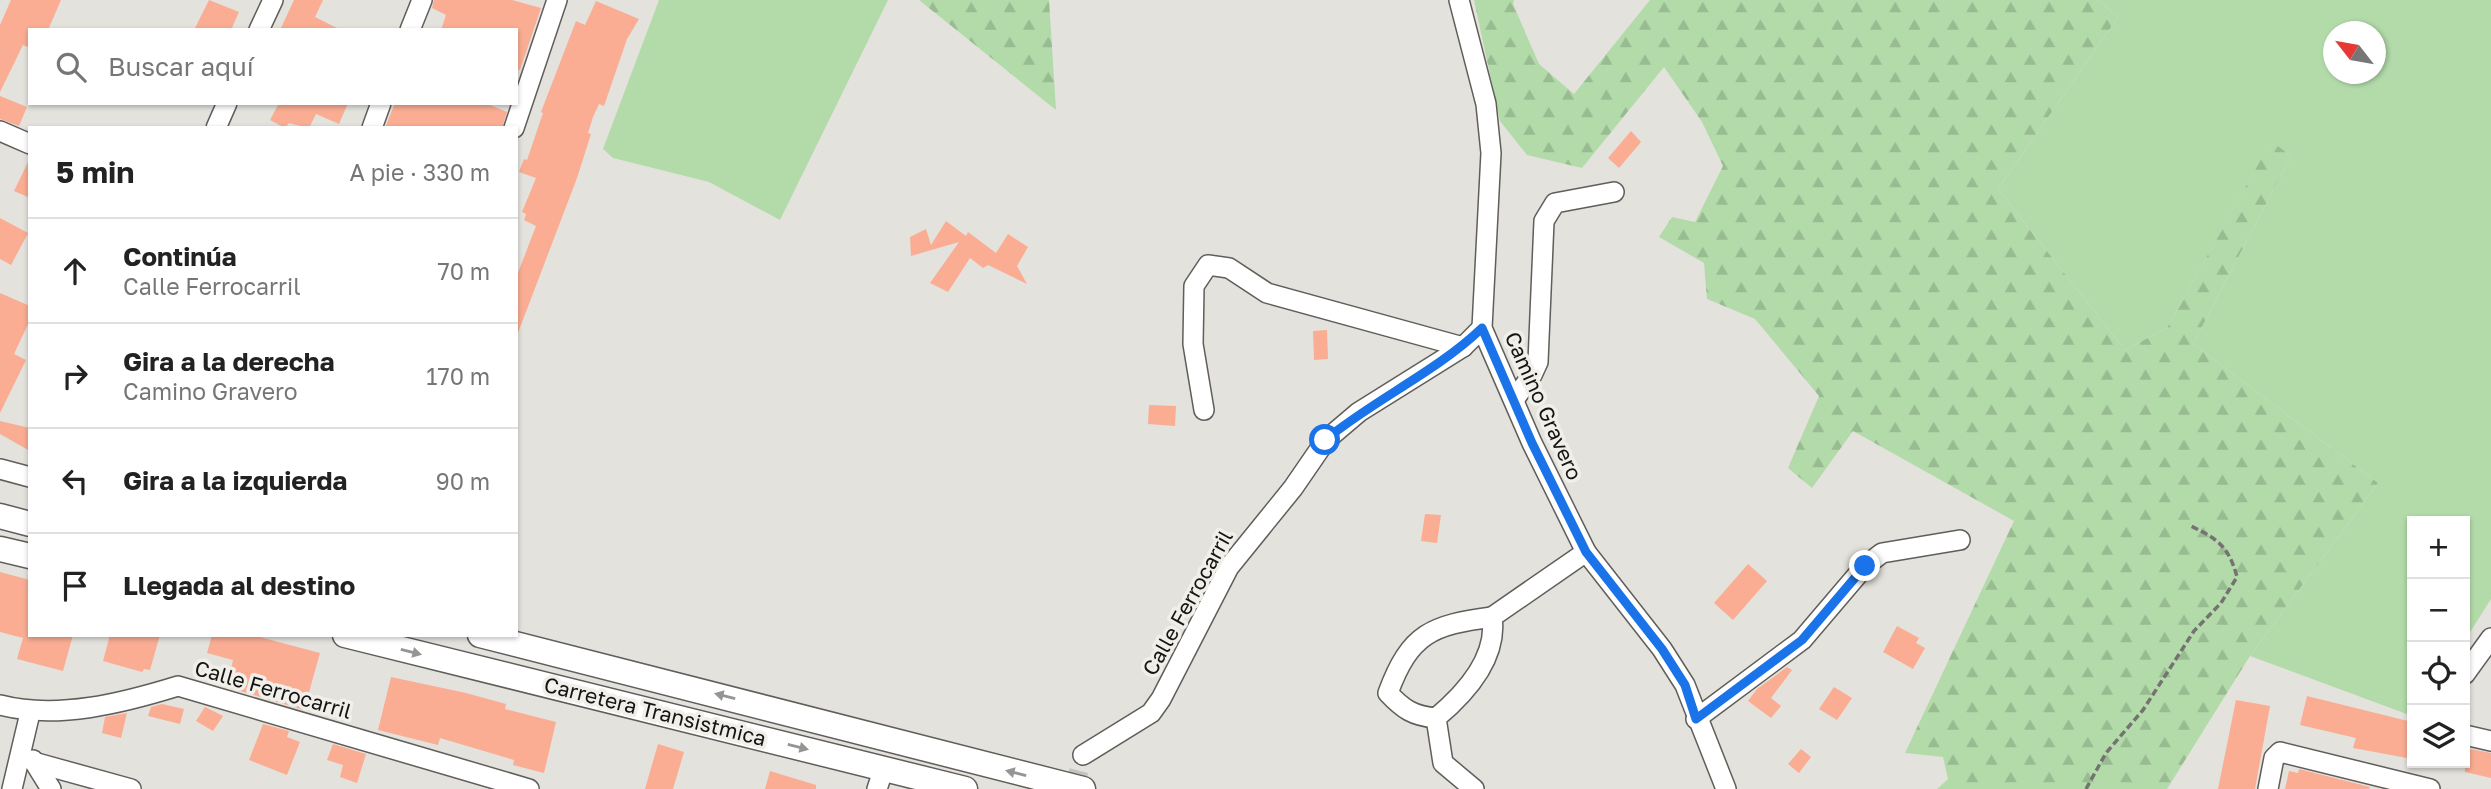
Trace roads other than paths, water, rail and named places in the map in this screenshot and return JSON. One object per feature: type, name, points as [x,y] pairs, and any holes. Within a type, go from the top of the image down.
[{"type":"main road","points":[[0,516],[28,522]]},
{"type":"main road","name":"Carretera Transistmica","points":[[352,637],[881,779],[965,789]]},
{"type":"main road","name":"Carretera Transistmica","points":[[488,637],[1083,789]]},
{"type":"street","points":[[260,28],[273,0]]},
{"type":"street","points":[[411,28],[422,0]]},
{"type":"street","points":[[515,126],[557,0]]},
{"type":"street","name":"Camino Gravero","points":[[1459,0],[1486,104],[1491,153],[1482,328],[1586,552],[1662,649],[1685,685],[1696,719],[1726,789]]},
{"type":"street","points":[[217,126],[226,105]]},
{"type":"street","points":[[373,126],[380,105]]},
{"type":"street","points":[[0,131],[28,143]]},
{"type":"street","points":[[1514,400],[1538,362],[1544,221],[1555,204],[1614,192]]},
{"type":"street","points":[[1204,410],[1193,344],[1194,286],[1208,265],[1229,268],[1267,293],[1463,346]]},
{"type":"street","name":"Calle Ferrocarril","points":[[1083,755],[1151,713],[1161,699],[1229,567],[1293,488],[1325,440],[1360,412],[1463,346],[1482,328]]},
{"type":"street","points":[[0,469],[28,476]]},
{"type":"street","points":[[16,553],[28,524]]},
{"type":"street","points":[[1696,719],[1802,640],[1865,566],[1882,553],[1960,540]]},
{"type":"street","points":[[1492,617],[1495,636],[1483,666],[1457,701],[1436,718],[1418,717],[1403,710],[1388,693],[1399,662],[1424,634],[1444,625],[1492,617],[1586,552]]},
{"type":"street","points":[[2470,667],[2491,638]]},
{"type":"street","name":"Calle Ferrocarril","points":[[0,705],[30,713],[130,701],[178,686],[529,789]]},
{"type":"street","points":[[12,789],[30,713]]},
{"type":"street","points":[[1436,718],[1443,763],[1474,789]]},
{"type":"street","points":[[2470,736],[2491,741]]},
{"type":"street","points":[[21,750],[37,763],[51,789]]},
{"type":"street","points":[[2268,789],[2274,758],[2280,752],[2430,789]]},
{"type":"street","points":[[37,763],[131,789]]},
{"type":"tunnel","points":[[1074,789],[1083,755]]}]
